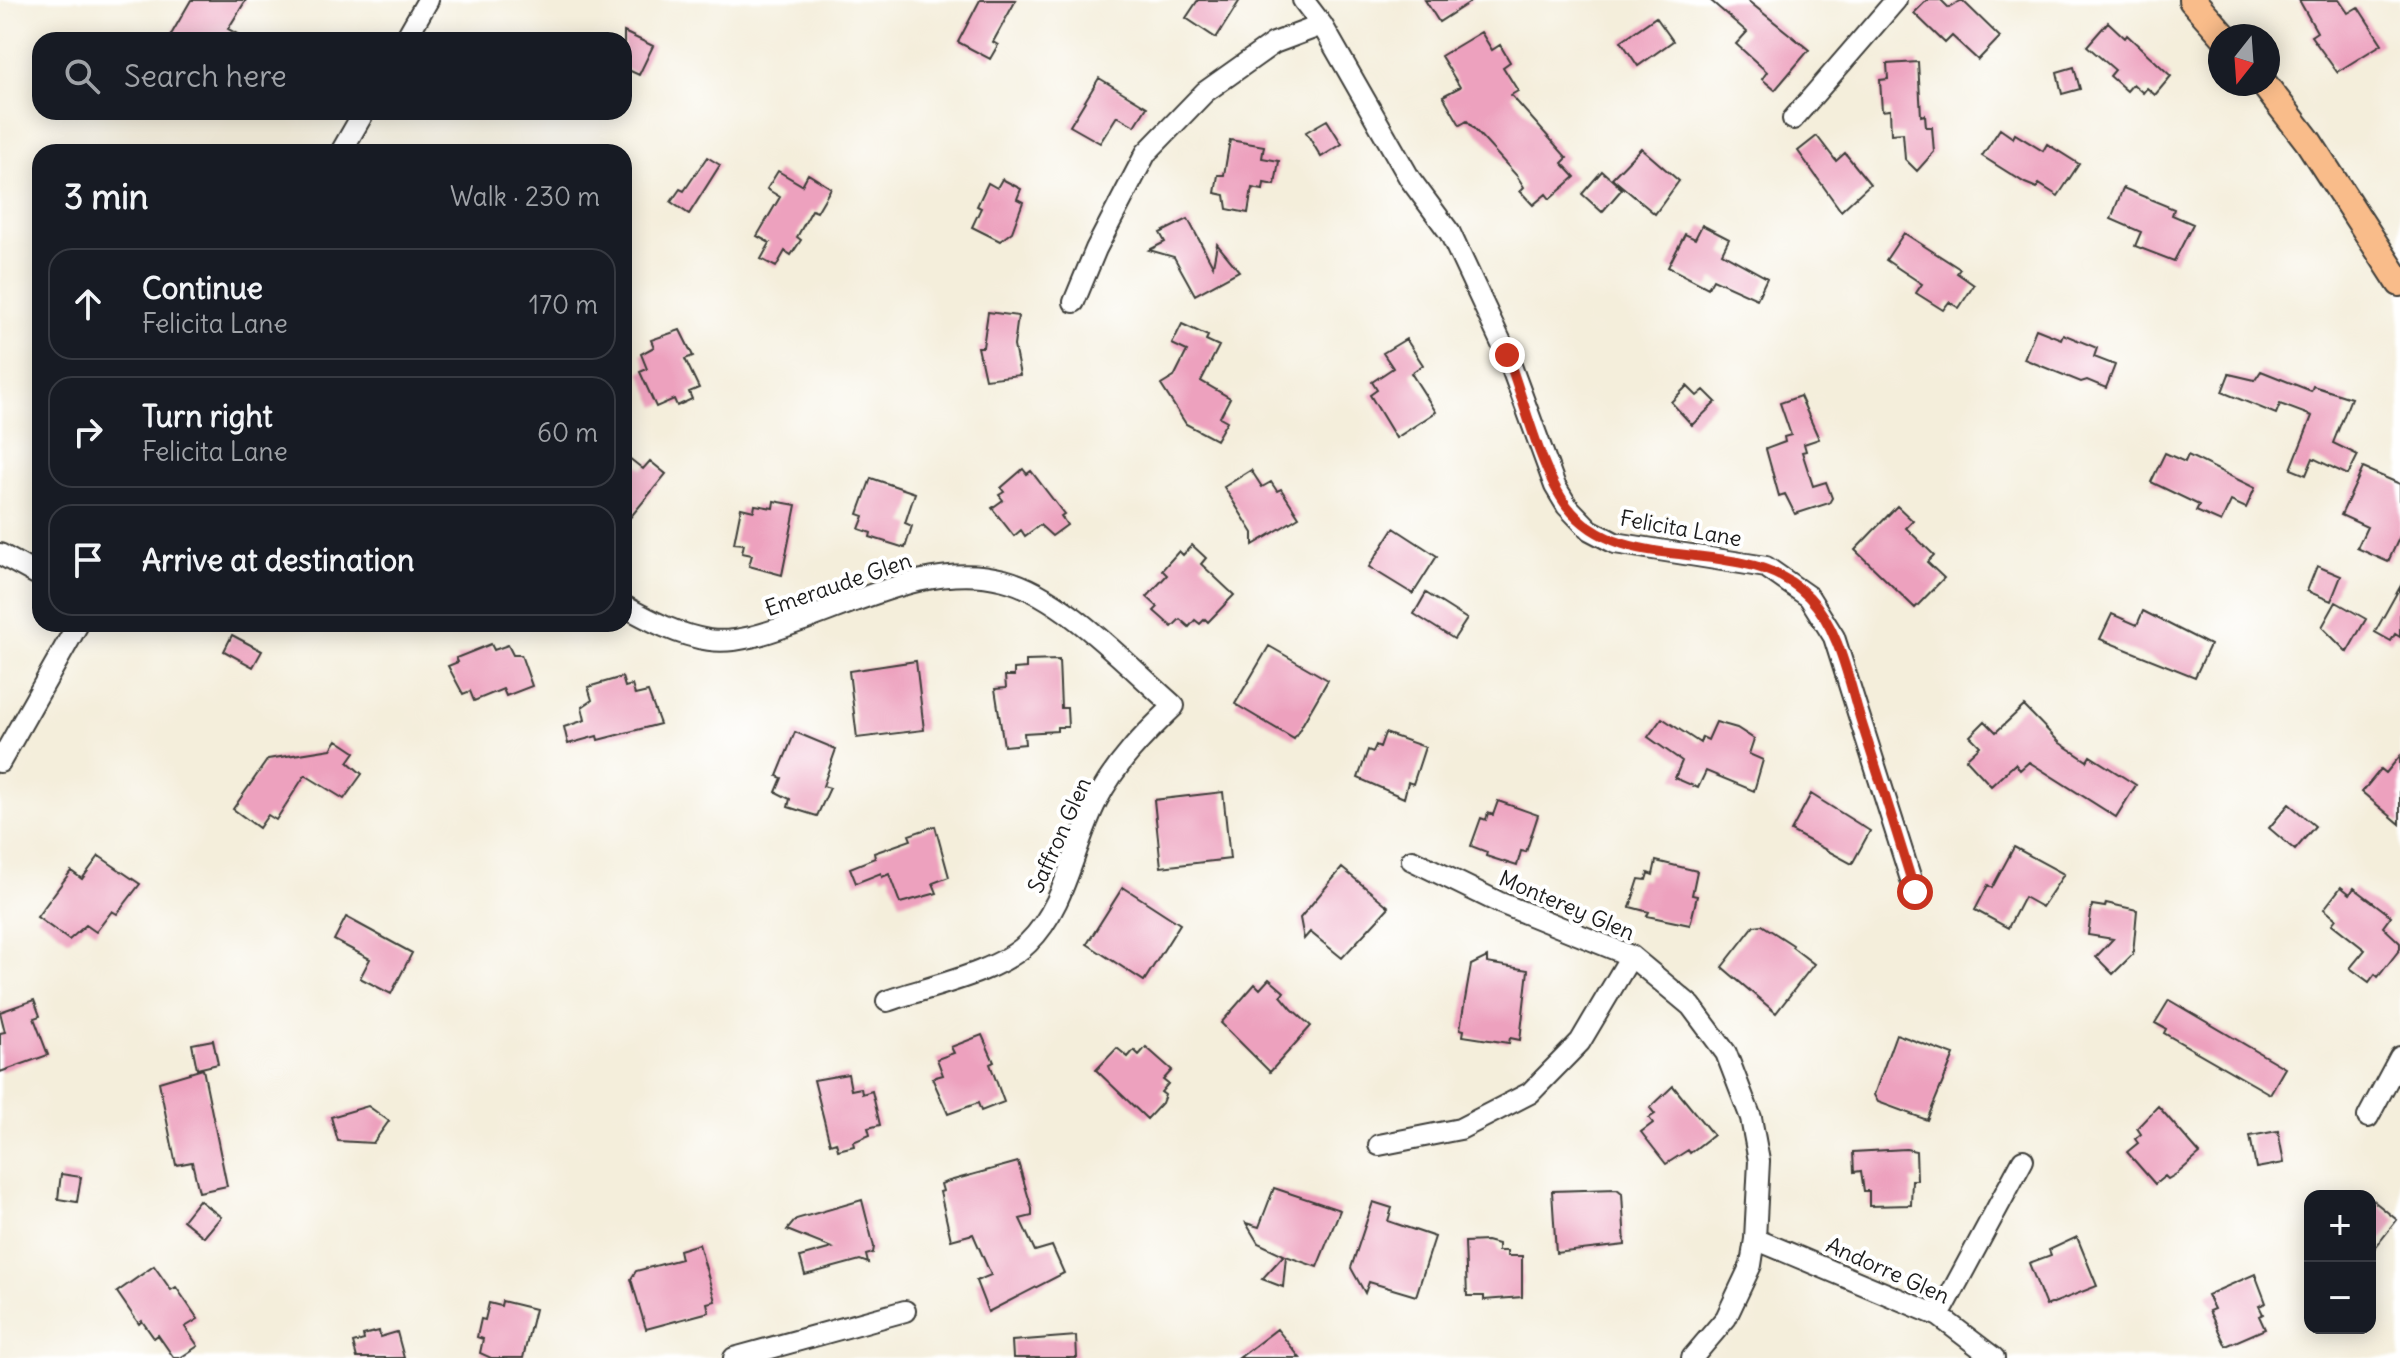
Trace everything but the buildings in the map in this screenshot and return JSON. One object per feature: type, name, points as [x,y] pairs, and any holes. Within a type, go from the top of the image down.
[{"type":"main road","points":[[2192,0],[2213,24]]},
{"type":"main road","points":[[2273,96],[2308,141],[2400,283]]},
{"type":"street","points":[[410,32],[428,0]]},
{"type":"street","name":"Felicita Lane","points":[[1303,0],[1322,25],[1410,179],[1450,233],[1507,355],[1555,486],[1567,506],[1590,530],[1615,543],[1766,567],[1809,597],[1834,637],[1915,892]]},
{"type":"street","points":[[1793,119],[1896,0]]},
{"type":"street","points":[[1074,302],[1096,249],[1146,153],[1205,92],[1274,43],[1322,25]]},
{"type":"street","points":[[346,144],[359,120]]},
{"type":"street","points":[[0,554],[32,572]]},
{"type":"street","name":"Emeraude Glen","points":[[632,610],[661,626],[711,640],[760,635],[926,578],[965,575],[1004,579],[1048,597],[1174,706]]},
{"type":"street","points":[[0,762],[73,632]]},
{"type":"street","name":"Saffron Glen","points":[[887,1001],[991,966],[1027,944],[1056,903],[1097,799],[1128,751],[1174,706]]},
{"type":"street","name":"Monterey Glen","points":[[1412,860],[1498,902],[1631,956],[1691,1006],[1726,1053],[1751,1118],[1759,1161],[1755,1239],[1751,1265],[1726,1318],[1692,1358]]},
{"type":"street","points":[[1379,1145],[1460,1129],[1530,1093],[1580,1042],[1631,956]]},
{"type":"street","points":[[2368,1117],[2400,1057]]},
{"type":"street","points":[[1939,1316],[2023,1160]]},
{"type":"street","name":"Andorre Glen","points":[[1755,1239],[1939,1316],[1994,1358]]},
{"type":"street","points":[[734,1358],[905,1311]]},
{"type":"route","points":[[1507,355],[1555,486],[1567,506],[1590,530],[1615,543],[1766,567],[1809,597],[1834,637],[1915,892]]}]
